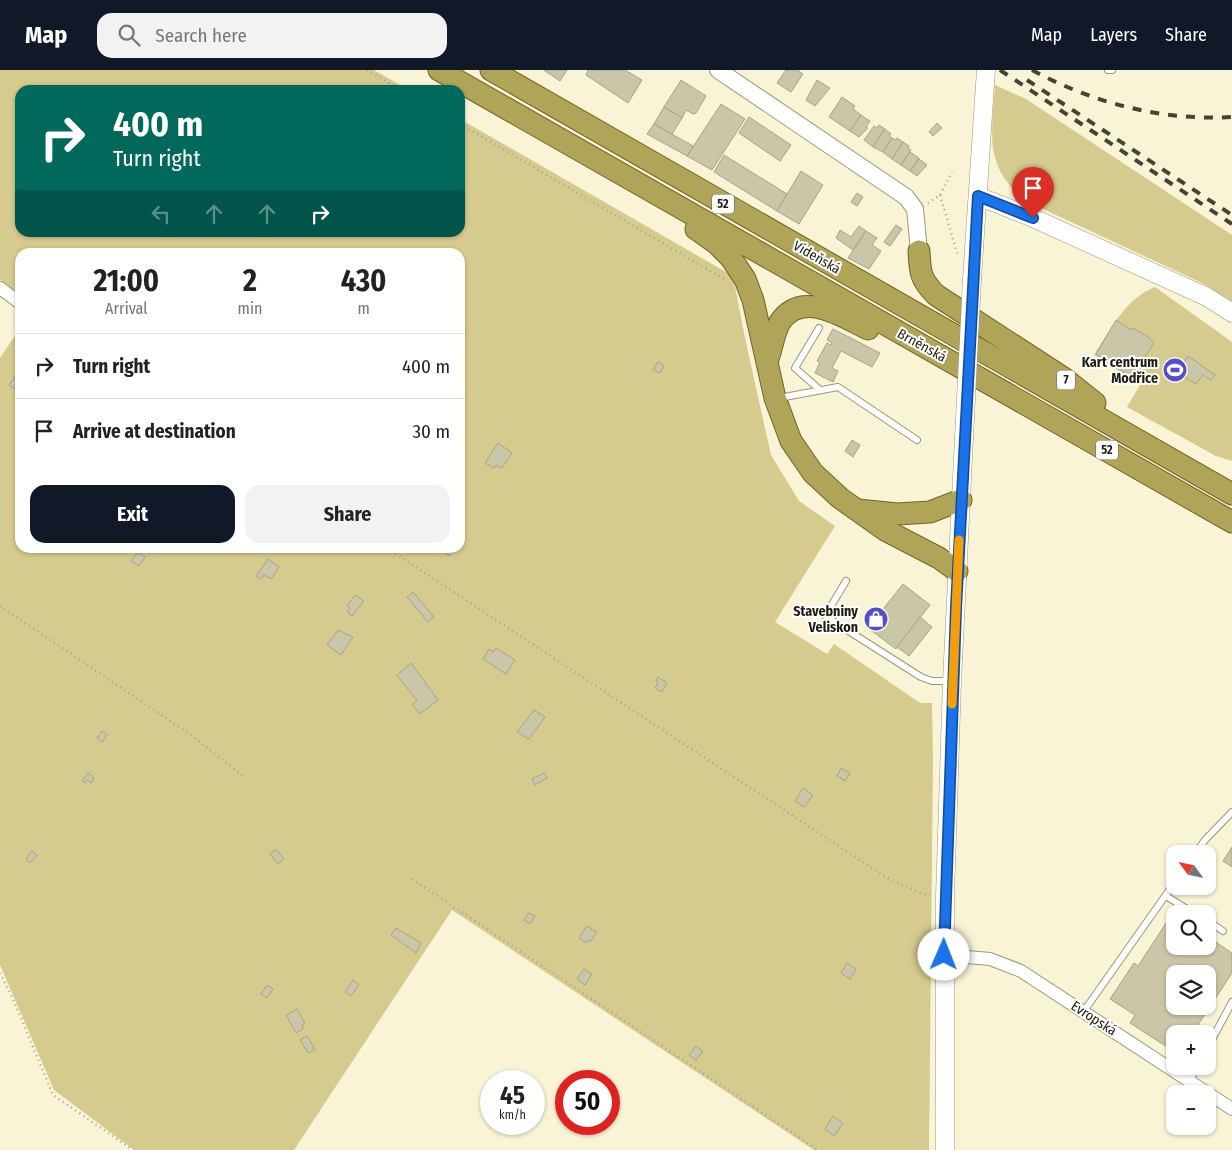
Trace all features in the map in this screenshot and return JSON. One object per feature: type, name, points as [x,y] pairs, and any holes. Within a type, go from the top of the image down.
[{"type":"highway","name":"52","points":[[439,70],[637,183]]},
{"type":"highway","name":"Vídeňská","points":[[491,70],[1144,443]]},
{"type":"highway","name":"Brněnská","points":[[637,183],[1232,522]]},
{"type":"highway","points":[[637,183],[674,217],[717,244],[738,268],[753,300],[775,398],[791,441],[813,473],[840,498],[885,530],[939,558],[957,571]]},
{"type":"highway","name":"7","points":[[919,251],[920,274],[927,286],[936,295],[1065,379],[1144,443]]},
{"type":"highway","points":[[767,362],[781,322],[790,312],[804,307],[824,308],[895,342],[923,345]]},
{"type":"highway","name":"52","points":[[1144,443],[1232,494]]},
{"type":"highway","points":[[1144,443],[1232,477]]},
{"type":"highway","points":[[857,510],[897,514],[930,512],[961,500]]},
{"type":"main road","points":[[945,1150],[944,955],[952,682],[972,279],[986,74]]},
{"type":"main road","points":[[978,196],[1033,218],[1207,297],[1232,313]]},
{"type":"street","points":[[718,70],[906,197],[915,209],[919,251]]},
{"type":"street","points":[[0,288],[15,299]]},
{"type":"street","name":"Evropská","points":[[944,955],[990,959],[1021,971],[1232,1109]]},
{"type":"lane","points":[[819,328],[795,368],[820,390]]},
{"type":"lane","points":[[775,398],[838,387],[917,440]]},
{"type":"lane","points":[[846,581],[825,616],[921,677],[932,681],[952,682]]},
{"type":"lane","points":[[1201,845],[1232,812]]},
{"type":"lane","points":[[1084,1011],[1166,896],[1180,905]]},
{"type":"lane","points":[[1216,926],[1223,931]]},
{"type":"lane","points":[[1216,1034],[1230,1010],[1232,1002]]},
{"type":"lane","points":[[1190,1081],[1193,1075]]},
{"type":"path","points":[[367,70],[392,85]]},
{"type":"path","points":[[465,127],[728,281]]},
{"type":"path","points":[[915,209],[929,203],[940,195],[952,172]]},
{"type":"path","points":[[940,195],[959,260],[962,260]]},
{"type":"path","points":[[395,553],[884,876],[920,893],[945,898]]},
{"type":"path","points":[[0,606],[191,735],[243,776]]},
{"type":"path","points":[[412,879],[818,1150]]},
{"type":"path","points":[[0,973],[13,999],[53,1095],[134,1150]]},
{"type":"shaded area","points":[[0,70],[374,70],[400,85],[15,85],[15,237],[465,237],[465,122],[733,276],[771,455],[799,501],[835,526],[775,622],[827,654],[834,644],[920,703],[932,703],[929,1150],[814,1150],[452,910],[294,1150],[134,1150],[54,1090],[0,965],[0,358],[15,336],[15,553],[465,553],[465,248],[15,248],[15,292],[8,288],[0,279]]},
{"type":"shaded area","points":[[995,85],[1026,99],[1232,235],[1232,302],[1202,283],[1026,201],[1012,188],[1003,175],[993,149]]},
{"type":"shaded area","name":"Kart centrum Modřice","points":[[1155,287],[1232,342],[1232,461],[1216,456],[1127,407],[1140,385],[1094,355],[1127,307],[1135,299]]},
{"type":"building","points":[[544,70],[567,70],[560,81]]},
{"type":"building","points":[[588,70],[625,70],[642,80],[628,103],[586,75]]},
{"type":"building","points":[[786,70],[797,70],[803,74],[791,92],[777,83]]},
{"type":"building","points":[[681,80],[706,96],[696,113],[693,114],[686,110],[682,118],[664,107]]},
{"type":"building","points":[[817,80],[830,88],[815,106],[806,100]]},
{"type":"building","points":[[842,97],[855,106],[853,109],[861,115],[850,131],[829,117]]},
{"type":"building","points":[[721,104],[745,119],[712,170],[687,156]]},
{"type":"building","points":[[664,107],[682,118],[672,134],[654,124]]},
{"type":"building","points":[[861,115],[870,121],[866,127],[868,128],[859,137],[850,131]]},
{"type":"building","points":[[749,117],[791,145],[780,161],[739,133]]},
{"type":"building","points":[[937,123],[942,128],[933,136],[929,132]]},
{"type":"building","points":[[654,124],[693,146],[687,156],[647,134]]},
{"type":"building","points":[[879,125],[885,129],[873,147],[864,140],[874,126],[877,128]]},
{"type":"building","points":[[885,129],[891,134],[889,136],[892,138],[883,152],[873,147]]},
{"type":"building","points":[[892,138],[896,140],[897,138],[903,142],[892,159],[883,152]]},
{"type":"building","points":[[903,142],[911,150],[901,165],[892,159]]},
{"type":"building","points":[[910,152],[919,158],[910,171],[901,165]]},
{"type":"building","points":[[724,155],[787,194],[777,211],[714,172]]},
{"type":"building","points":[[919,159],[927,165],[917,176],[910,171]]},
{"type":"building","points":[[801,171],[823,185],[799,224],[777,211]]},
{"type":"building","points":[[857,193],[863,197],[857,206],[851,202]]},
{"type":"building","points":[[896,225],[902,229],[890,246],[884,242]]},
{"type":"building","points":[[859,226],[866,231],[853,250],[836,238],[840,230],[851,237]]},
{"type":"building","points":[[866,231],[877,238],[872,245],[881,251],[869,269],[848,258]]},
{"type":"building","points":[[1116,320],[1131,330],[1132,328],[1147,336],[1154,343],[1143,360],[1146,362],[1135,380],[1096,354]]},
{"type":"building","points":[[833,329],[880,353],[872,367],[841,351],[832,368],[838,371],[833,382],[815,373],[820,362],[817,361],[827,343],[831,345],[832,343],[827,340]]},
{"type":"building","points":[[1188,356],[1215,375],[1211,380],[1203,375],[1196,384],[1177,372]]},
{"type":"building","points":[[658,362],[664,366],[660,373],[653,369]]},
{"type":"building","points":[[15,376],[15,390],[9,385]]},
{"type":"building","points":[[852,440],[860,445],[853,457],[845,451]]},
{"type":"building","points":[[498,443],[512,453],[502,468],[496,465],[494,468],[485,463]]},
{"type":"building","points":[[137,553],[145,557],[139,566],[131,561]]},
{"type":"building","points":[[268,559],[279,567],[271,579],[264,575],[261,579],[256,576]]},
{"type":"building","points":[[903,584],[930,605],[896,649],[868,628]]},
{"type":"building","points":[[413,592],[434,617],[428,622],[407,597]]},
{"type":"building","points":[[355,595],[364,601],[352,616],[347,612],[350,608],[347,606]]},
{"type":"building","points":[[920,617],[932,627],[909,656],[897,647]]},
{"type":"building","points":[[338,630],[353,637],[341,655],[327,645]]},
{"type":"building","points":[[496,648],[515,660],[506,674],[483,659],[489,649],[493,652]]},
{"type":"building","points":[[411,663],[438,700],[420,714],[412,704],[417,701],[397,675]]},
{"type":"building","points":[[658,677],[667,683],[662,692],[655,688],[658,683],[656,681]]},
{"type":"building","points":[[534,710],[545,717],[529,739],[517,732]]},
{"type":"building","points":[[102,731],[107,735],[102,742],[97,738]]},
{"type":"building","points":[[841,768],[850,773],[845,781],[837,776]]},
{"type":"building","points":[[88,773],[94,778],[91,783],[87,780],[85,783],[82,781]]},
{"type":"building","points":[[544,773],[547,778],[535,785],[532,779]]},
{"type":"building","points":[[803,788],[813,795],[804,807],[795,801]]},
{"type":"building","points":[[1232,847],[1232,867],[1223,861]]},
{"type":"building","points":[[276,849],[284,859],[278,864],[270,854]]},
{"type":"building","points":[[32,851],[37,855],[30,863],[26,859]]},
{"type":"building","points":[[529,913],[535,916],[530,924],[524,920]]},
{"type":"building","points":[[1166,923],[1166,955],[1216,955],[1216,942],[1232,953],[1232,973],[1216,997],[1216,965],[1166,965],[1166,1015],[1204,1015],[1198,1025],[1166,1025],[1166,1046],[1130,1023],[1135,1015],[1110,999],[1134,963],[1138,966]]},
{"type":"building","points":[[587,926],[597,932],[590,942],[587,940],[586,943],[579,938]]},
{"type":"building","points":[[396,928],[421,943],[416,953],[391,935]]},
{"type":"building","points":[[847,963],[856,969],[850,979],[841,973]]},
{"type":"building","points":[[584,969],[592,974],[585,985],[577,979]]},
{"type":"building","points":[[353,980],[359,985],[351,996],[345,992]]},
{"type":"building","points":[[267,985],[273,989],[267,998],[261,994]]},
{"type":"building","points":[[297,1009],[305,1023],[302,1025],[303,1029],[296,1033],[286,1015]]},
{"type":"building","points":[[307,1036],[315,1049],[308,1053],[300,1040]]},
{"type":"building","points":[[696,1046],[703,1051],[696,1060],[689,1055]]},
{"type":"building","points":[[833,1116],[843,1123],[834,1136],[825,1129]]},
{"type":"railway","points":[[1000,70],[1232,224]]},
{"type":"railway","points":[[1032,70],[1079,92],[1154,113],[1180,116],[1232,117]]},
{"type":"railway","points":[[1027,80],[1232,215]]},
{"type":"slow traffic","points":[[952,704],[959,540]]},
{"type":"place","name":"Kart centrum Modřice","points":[[1175,370]]},
{"type":"place","name":"Stavebniny Veliskon","points":[[876,619]]},
{"type":"route","points":[[944,955],[956,608],[972,279],[978,196],[1033,218]]}]
